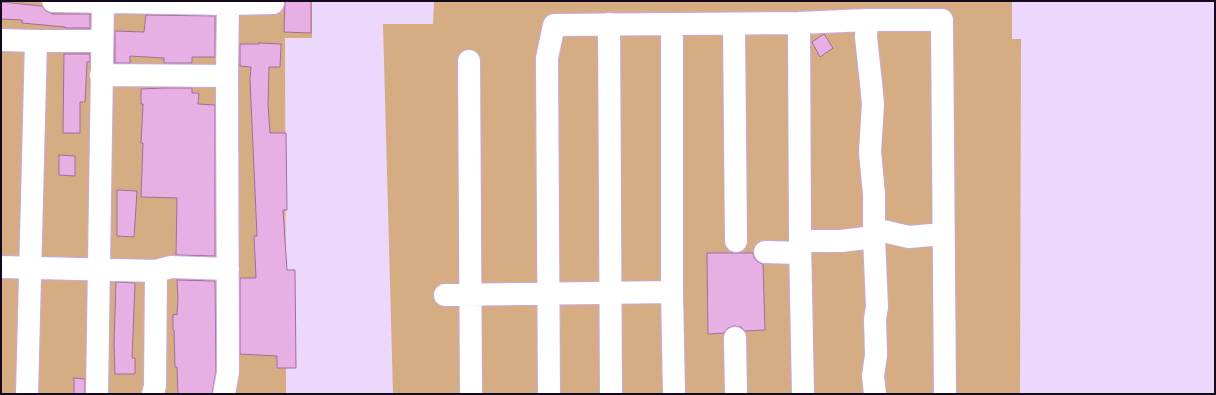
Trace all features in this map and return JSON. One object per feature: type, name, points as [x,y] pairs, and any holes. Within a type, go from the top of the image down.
[{"type":"lane","points":[[53,1],[273,3]]},
{"type":"lane","points":[[97,394],[100,269],[101,41],[103,2]]},
{"type":"lane","points":[[224,394],[228,372],[228,2]]},
{"type":"lane","points":[[867,20],[866,37],[872,82],[870,152],[874,194],[877,307],[875,319],[876,355],[873,376],[875,394]]},
{"type":"lane","points":[[549,394],[547,58],[554,25],[734,24],[867,20],[942,20],[945,394]]},
{"type":"lane","points":[[799,23],[800,247],[803,394]]},
{"type":"lane","points":[[609,24],[611,394]]},
{"type":"lane","points":[[672,24],[672,292],[674,394]]},
{"type":"lane","points":[[734,24],[736,241]]},
{"type":"lane","points":[[1,40],[101,41]]},
{"type":"lane","points":[[27,394],[36,41]]},
{"type":"lane","points":[[469,61],[471,394]]},
{"type":"lane","points":[[101,75],[228,76]]},
{"type":"lane","points":[[765,252],[841,241],[874,233],[909,237],[943,234]]},
{"type":"lane","points":[[1,267],[156,271],[171,267],[228,269]]},
{"type":"lane","points":[[153,394],[155,386],[156,271]]},
{"type":"lane","points":[[445,295],[672,292]]},
{"type":"lane","points":[[735,338],[736,394]]},
{"type":"shaded area","points":[[1,1],[312,1],[312,38],[285,38],[286,394],[1,394]]},
{"type":"shaded area","points":[[434,1],[1012,1],[1012,39],[1021,39],[1020,394],[393,394],[383,24],[433,24]]},
{"type":"building","points":[[285,1],[311,1],[311,33],[284,32]]},
{"type":"building","points":[[1,2],[42,6],[46,11],[53,14],[90,14],[90,28],[65,28],[22,23],[22,20],[1,19]]},
{"type":"building","points":[[146,15],[215,16],[215,57],[192,57],[192,63],[164,63],[164,58],[130,56],[130,63],[115,63],[115,31],[144,32]]},
{"type":"building","points":[[824,34],[833,48],[820,57],[812,42]]},
{"type":"building","points":[[240,44],[281,44],[280,67],[269,67],[268,104],[270,133],[286,133],[287,210],[283,210],[287,270],[295,270],[296,368],[277,368],[277,356],[240,354],[240,278],[256,278],[254,236],[257,236],[250,79],[251,67],[240,66]]},
{"type":"building","points":[[64,54],[90,54],[90,62],[87,62],[85,102],[80,102],[80,133],[63,133]]},
{"type":"building","points":[[192,88],[192,93],[199,93],[198,104],[215,105],[215,256],[176,255],[177,198],[141,197],[143,104],[141,104],[141,89]]},
{"type":"building","points":[[59,155],[75,156],[75,176],[59,175]]},
{"type":"building","points":[[117,190],[137,191],[134,237],[117,236]]},
{"type":"building","points":[[707,253],[753,253],[754,258],[763,264],[765,330],[745,331],[741,327],[734,326],[728,328],[724,333],[708,334]]},
{"type":"building","points":[[177,280],[215,281],[216,371],[212,394],[178,394],[173,330],[173,314],[177,315]]},
{"type":"building","points":[[116,282],[135,283],[132,358],[135,358],[135,374],[115,374],[114,344]]},
{"type":"building","points":[[74,378],[85,379],[85,394],[74,394]]}]
